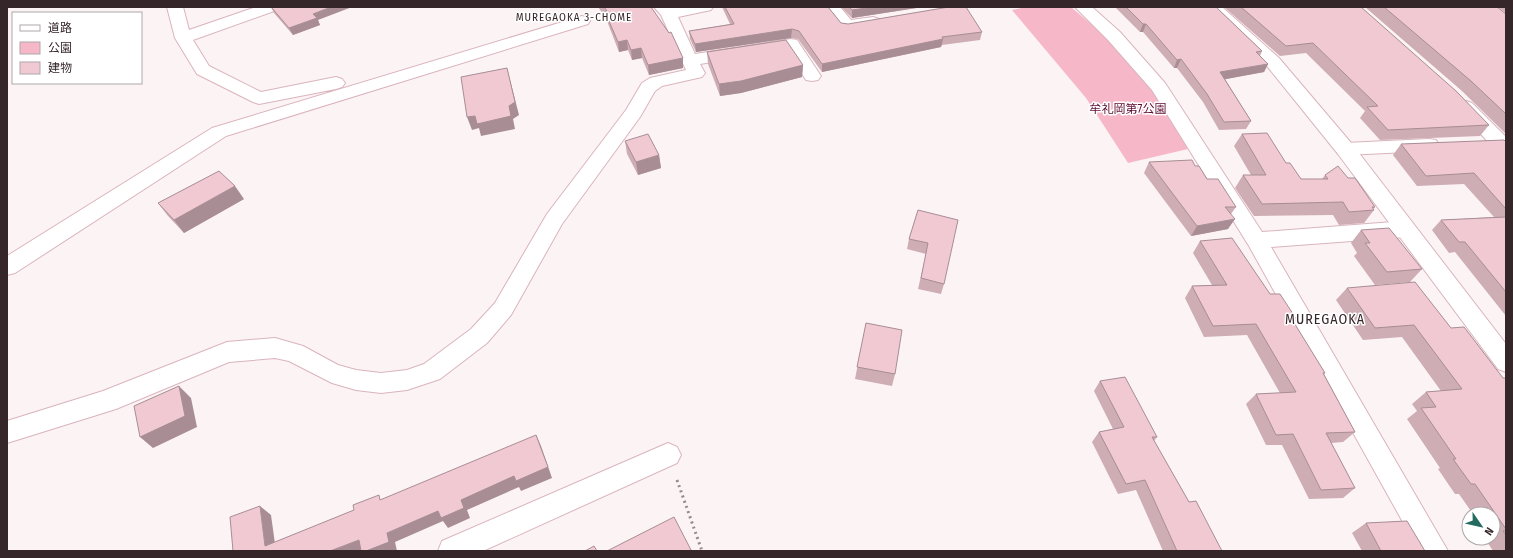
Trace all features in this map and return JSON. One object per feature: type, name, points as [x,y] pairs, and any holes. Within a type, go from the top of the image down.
[{"type":"street","points":[[175,7],[183,38],[203,70],[259,98],[366,78],[380,82]]},
{"type":"street","points":[[183,38],[271,7]]},
{"type":"street","points":[[7,432],[107,401],[227,352],[275,348],[295,353],[332,373],[356,380],[381,383],[407,380],[432,372],[479,336],[503,309],[554,219],[633,113],[648,88],[656,82],[696,73],[665,11],[705,7]]},
{"type":"street","points":[[831,7],[847,26],[886,20]]},
{"type":"street","points":[[1083,7],[1114,36],[1159,87],[1256,240],[1434,551]]},
{"type":"street","points":[[1213,7],[1274,62],[1345,149],[1506,362]]},
{"type":"street","points":[[7,267],[219,132],[582,21]]},
{"type":"street","points":[[690,60],[790,44],[812,76]]},
{"type":"street","points":[[1455,96],[1504,144]]},
{"type":"street","points":[[1476,143],[1504,144]]},
{"type":"street","points":[[1345,149],[1445,144]]},
{"type":"street","points":[[1256,240],[1406,229]]},
{"type":"street","points":[[452,551],[668,455]]},
{"type":"path","points":[[668,455],[702,551]]},
{"type":"green space","name":"牟礼岡第7公園","points":[[1026,7],[1071,7],[1105,36],[1151,89],[1188,149],[1128,163],[1086,98],[1012,10]]},
{"type":"building","points":[[271,7],[331,7],[313,14],[317,18],[289,28]]},
{"type":"building","points":[[604,7],[651,7],[669,33],[671,32],[683,58],[648,65],[641,48],[631,50],[627,40],[618,42],[605,12],[607,11]]},
{"type":"building","points":[[725,7],[828,7],[841,23],[848,24],[949,7],[966,7],[982,32],[942,37],[943,39],[822,64],[799,31],[792,29],[695,44],[689,31],[734,24]]},
{"type":"building","points":[[849,7],[874,7],[852,10]]},
{"type":"building","points":[[1126,7],[1216,7],[1262,51],[1256,52],[1268,64],[1220,72],[1251,121],[1224,122],[1207,94],[1181,59],[1177,60],[1146,24],[1143,24]]},
{"type":"building","points":[[1241,7],[1361,7],[1456,91],[1489,125],[1388,130],[1367,107],[1378,106],[1313,43],[1286,46]]},
{"type":"building","points":[[1384,7],[1497,7],[1506,14],[1506,114],[1471,81]]},
{"type":"building","points":[[786,40],[803,65],[741,81],[719,84],[707,52]]},
{"type":"building","points":[[507,68],[515,102],[509,106],[511,116],[477,124],[475,116],[467,117],[461,77]]},
{"type":"building","points":[[1267,133],[1286,163],[1290,163],[1301,179],[1328,179],[1325,175],[1338,166],[1348,178],[1355,178],[1375,207],[1372,207],[1374,210],[1349,212],[1343,202],[1262,204],[1243,175],[1266,175],[1242,134]]},
{"type":"building","points":[[648,134],[659,155],[636,162],[625,141]]},
{"type":"building","points":[[1504,140],[1506,142],[1506,209],[1474,173],[1426,176],[1401,144]]},
{"type":"building","points":[[1192,160],[1195,166],[1199,166],[1207,179],[1218,179],[1236,207],[1225,207],[1235,219],[1197,226],[1149,162]]},
{"type":"building","points":[[219,171],[235,186],[174,220],[158,203]]},
{"type":"building","points":[[918,210],[958,220],[944,284],[921,278],[928,243],[909,239]]},
{"type":"building","points":[[1506,217],[1506,292],[1465,242],[1459,242],[1441,220]]},
{"type":"building","points":[[1389,228],[1422,269],[1387,272],[1365,243],[1370,243],[1361,230]]},
{"type":"building","points":[[1232,238],[1270,294],[1280,294],[1297,320],[1293,321],[1325,373],[1323,373],[1355,432],[1326,433],[1355,488],[1321,490],[1293,434],[1276,435],[1256,394],[1296,392],[1256,324],[1213,326],[1192,286],[1227,285],[1200,241]]},
{"type":"building","points":[[1415,282],[1451,328],[1464,327],[1503,378],[1506,378],[1506,529],[1501,522],[1501,506],[1490,506],[1475,484],[1471,484],[1453,459],[1456,459],[1421,408],[1436,407],[1426,392],[1462,389],[1414,325],[1375,328],[1347,288]]},
{"type":"building","points":[[866,323],[902,330],[895,374],[857,367]]},
{"type":"building","points":[[1125,377],[1157,437],[1152,437],[1189,502],[1196,501],[1222,551],[1177,551],[1145,480],[1126,484],[1099,432],[1124,427],[1100,381]]},
{"type":"building","points":[[179,386],[185,416],[140,437],[134,406]]},
{"type":"building","points":[[536,435],[548,467],[516,481],[514,476],[461,500],[464,508],[441,518],[438,511],[387,533],[389,542],[366,551],[361,551],[359,540],[330,551],[233,551],[230,517],[260,506],[265,546],[354,510],[353,505],[379,495],[380,500]]},
{"type":"building","points":[[674,517],[691,550],[607,551]]},
{"type":"building","points":[[1407,521],[1425,551],[1381,551],[1366,523]]},
{"type":"building","points":[[594,546],[597,551],[585,551]]},
{"type":"district","name":"MUREGAOKA 3-CHOME","points":[[574,17]]},
{"type":"district","name":"MUREGAOKA","points":[[1325,319]]}]
